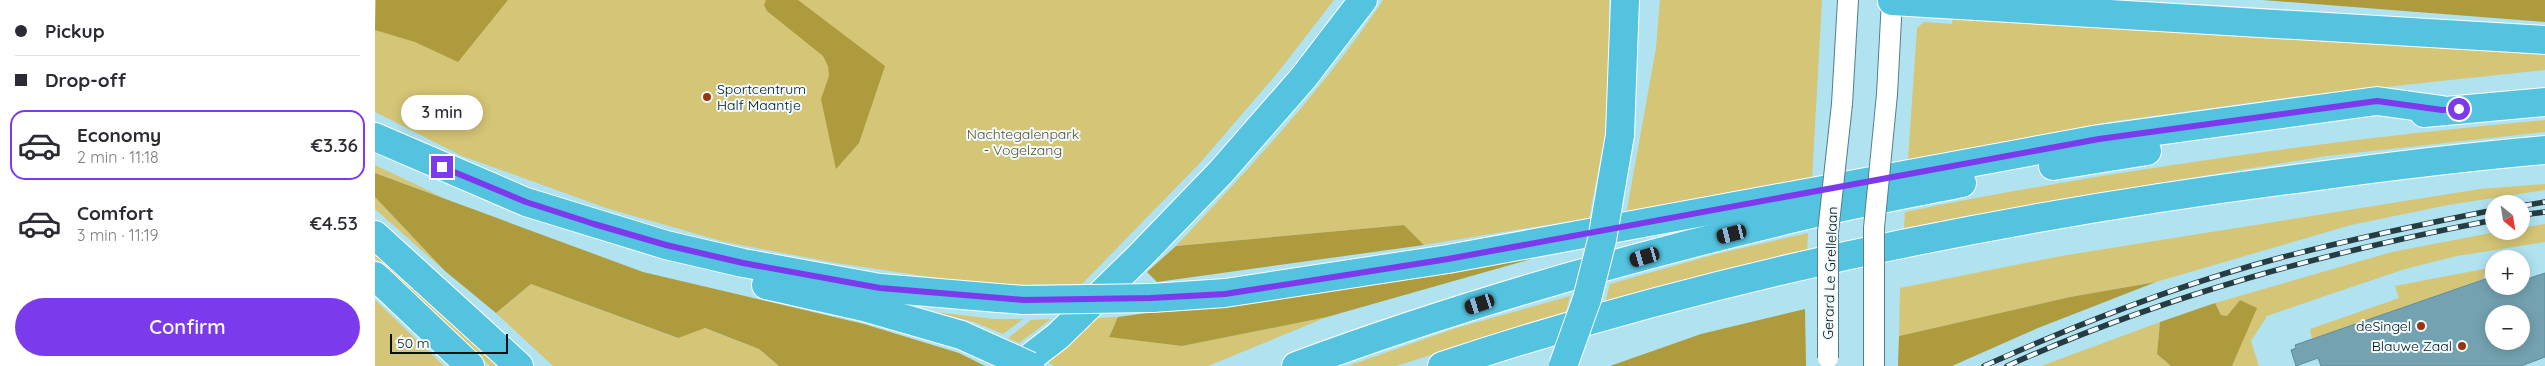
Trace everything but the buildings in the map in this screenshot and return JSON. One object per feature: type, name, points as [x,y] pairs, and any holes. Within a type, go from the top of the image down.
[{"type":"highway","points":[[1019,366],[1057,336],[1221,172],[1304,77],[1363,0]]},
{"type":"highway","points":[[1892,0],[2545,40]]},
{"type":"highway","points":[[1563,366],[1587,299],[1602,240],[1620,135],[1628,8]]},
{"type":"highway","points":[[375,137],[526,202],[666,245],[743,263],[880,288],[1024,300],[1151,298],[1225,294],[1448,259],[2099,139],[2377,101],[2442,110]]},
{"type":"highway","points":[[1296,366],[1480,304],[1663,251],[1801,216],[2031,170],[2233,137],[2442,110],[2545,102]]},
{"type":"highway","points":[[375,147],[430,176],[507,211],[563,232],[678,266],[864,308],[961,335],[1030,366]]},
{"type":"highway","points":[[1441,366],[1542,334],[1677,296],[1853,252],[2013,221],[2185,193],[2410,164],[2545,150]]},
{"type":"highway","points":[[375,235],[519,366]]},
{"type":"highway","points":[[375,276],[470,366]]},
{"type":"street","name":"Gerard Le Grellelaan","points":[[1828,366],[1828,232],[1849,0]]},
{"type":"street","points":[[1874,366],[1874,228],[1887,94],[1892,0],[1880,0]]},
{"type":"green space","name":"Nachtegalenpark - Vogelzang","points":[[375,0],[1334,0],[1279,71],[1200,163],[1082,284],[1000,285],[964,282],[836,263],[725,242],[609,209],[462,156],[375,112]]},
{"type":"green space","points":[[1383,0],[1609,0],[1609,115],[1589,218],[1424,245],[1404,225],[1176,246],[1285,127],[1336,65]]},
{"type":"green space","points":[[1660,0],[1822,0],[1812,180],[1626,215],[1656,48]]},
{"type":"green space","points":[[1953,18],[2545,53],[2545,70],[2292,97],[2108,122],[1908,160],[1917,28],[1924,22],[1952,24]]},
{"type":"green space","points":[[2545,120],[2545,132],[2327,156],[2159,183],[1904,228],[1905,212],[2064,182],[2224,157],[2384,137]]},
{"type":"green space","points":[[375,165],[444,198],[375,173]]},
{"type":"green space","points":[[2545,184],[2545,190],[2513,195],[2485,195],[2485,199],[2351,225],[2156,282],[2070,297],[1899,336],[1900,288],[2061,256],[2480,189]]},
{"type":"green space","points":[[375,197],[445,271],[375,209]]},
{"type":"green space","points":[[2545,224],[2545,242],[2485,250],[2485,252],[2457,256],[2405,269],[2267,316],[2251,341],[2259,366],[2232,366],[2256,308],[2240,300],[2227,316],[2221,315],[2215,303],[2392,252],[2485,234],[2485,240],[2530,240],[2530,226]]},
{"type":"green space","points":[[1808,233],[1807,251],[1605,303],[1610,284],[1716,254]]},
{"type":"green space","points":[[375,250],[500,366],[490,366],[375,258]]},
{"type":"green space","points":[[2485,269],[2484,279],[2312,339],[2310,329],[2399,298],[2395,286]]},
{"type":"green space","points":[[531,284],[677,338],[704,328],[759,349],[779,366],[553,366],[496,313]]},
{"type":"green space","points":[[1570,296],[1566,312],[1396,366],[1348,366],[1453,329]]},
{"type":"green space","points":[[375,300],[444,366],[375,366]]},
{"type":"green space","points":[[935,312],[994,319],[1023,319],[1003,334],[974,322]]},
{"type":"green space","points":[[1118,317],[1109,336],[1182,346],[1327,317],[1208,366],[1054,366],[1045,360],[1095,318]]},
{"type":"green space","points":[[1051,319],[1019,343],[1008,338],[1031,320]]},
{"type":"green space","points":[[2160,322],[2157,354],[2171,366],[2041,366]]},
{"type":"shaded area","points":[[376,0],[508,0],[458,62],[415,42],[375,30]]},
{"type":"shaded area","points":[[766,0],[798,0],[885,66],[859,143],[836,169],[821,99],[829,76],[828,66],[823,56],[767,11],[764,5]]},
{"type":"shaded area","points":[[2262,0],[2545,0],[2545,22]]},
{"type":"shaded area","points":[[375,173],[643,272],[864,324],[959,353],[985,366],[779,366],[759,349],[705,328],[678,338],[531,284],[496,313],[445,271],[375,197]]},
{"type":"shaded area","points":[[1404,225],[1424,245],[1157,282],[1147,272],[1176,246]]},
{"type":"shaded area","points":[[1535,258],[1327,317],[1182,346],[1109,337],[1118,317]]},
{"type":"shaded area","points":[[2156,282],[2038,328],[1952,366],[1898,366],[1899,336],[2070,297]]},
{"type":"shaded area","points":[[2240,300],[2257,308],[2232,366],[2171,366],[2157,354],[2160,322],[2215,303],[2221,315],[2227,316]]},
{"type":"shaded area","points":[[1805,309],[1806,366],[1610,366],[1701,334]]},
{"type":"railway","points":[[2530,204],[2545,202]]},
{"type":"railway","points":[[1984,366],[2057,335],[2206,279],[2283,257],[2414,226],[2485,212]]},
{"type":"railway","points":[[2530,214],[2545,212]]},
{"type":"railway","points":[[2007,366],[2125,318],[2185,297],[2369,246],[2485,222]]},
{"type":"place","name":"Sportcentrum Half Maantje","points":[[707,97]]},
{"type":"place","name":"deSingel","points":[[2421,326]]},
{"type":"place","name":"Blauwe Zaal","points":[[2462,346]]},
{"type":"route","points":[[442,167],[526,202],[594,224],[666,245],[743,263],[880,288],[1024,300],[1151,298],[1225,294],[1448,259],[2099,139],[2377,101],[2442,110],[2459,109]]}]
